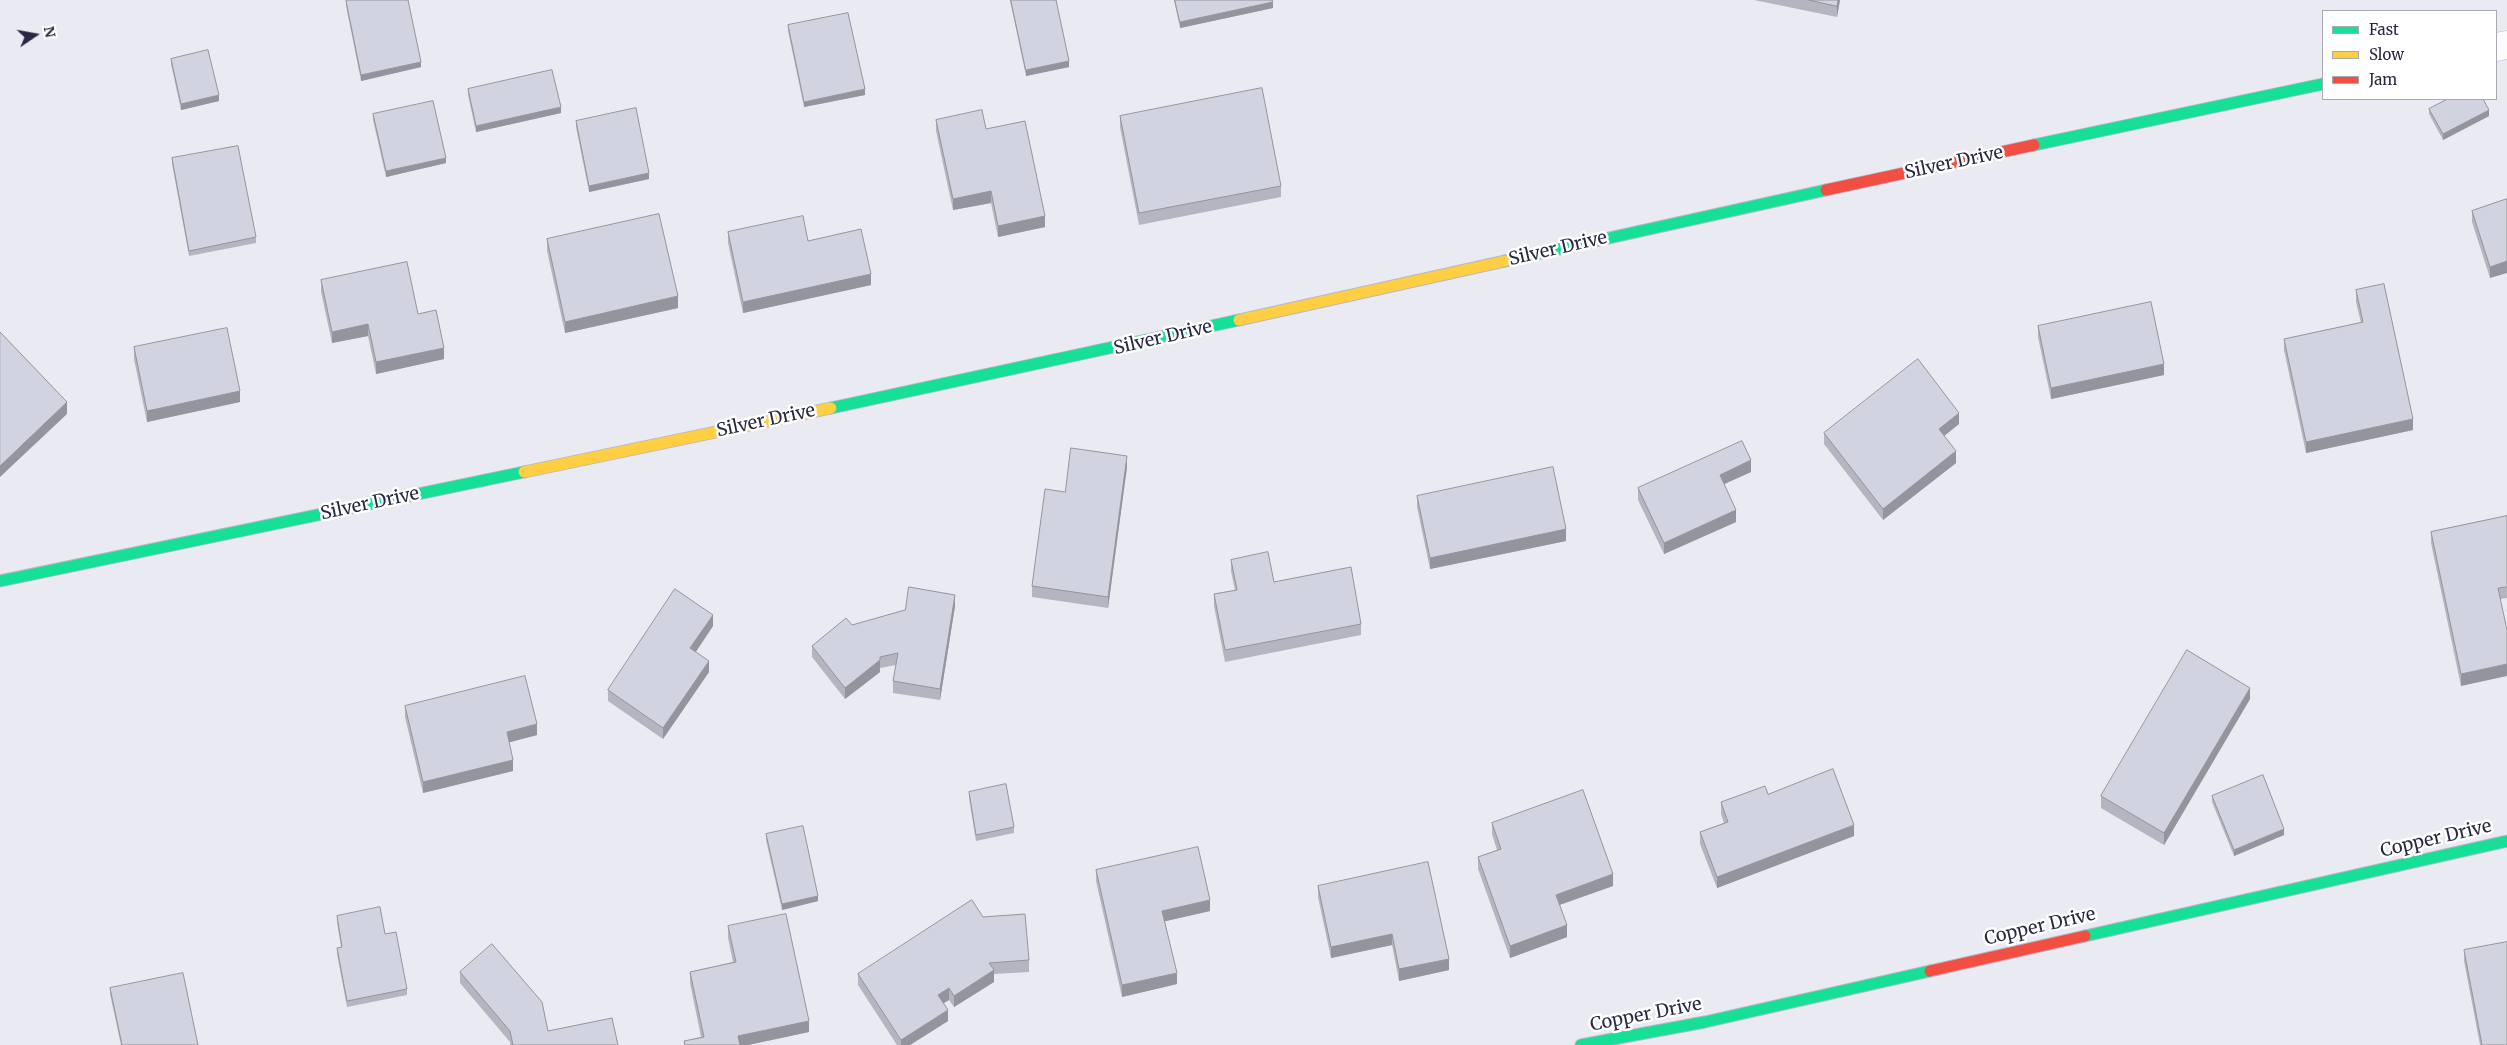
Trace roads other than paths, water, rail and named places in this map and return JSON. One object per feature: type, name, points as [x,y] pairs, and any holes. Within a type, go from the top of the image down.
[{"type":"street","name":"Silver Drive","points":[[0,581],[1102,352],[1712,214],[2322,84]]},
{"type":"street","name":"Copper Drive","points":[[1581,1045],[1705,1022],[2507,841]]}]
